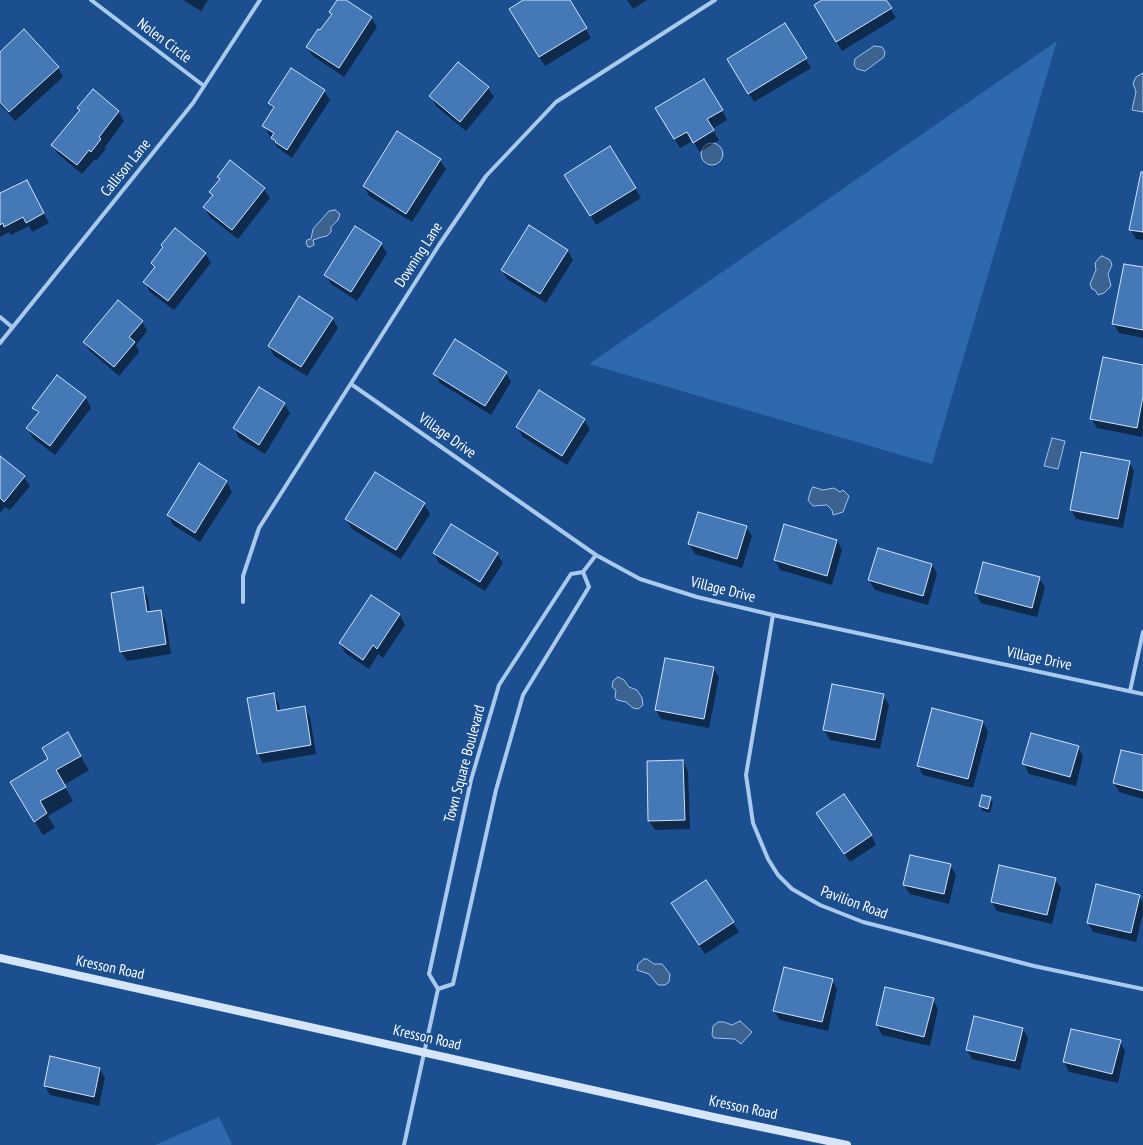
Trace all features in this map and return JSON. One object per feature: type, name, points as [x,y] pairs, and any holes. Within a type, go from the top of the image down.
[{"type":"main road","name":"Kresson Road","points":[[0,958],[847,1145]]},
{"type":"street","name":"Nolen Circle","points":[[91,0],[204,86]]},
{"type":"street","name":"Callison Lane","points":[[0,343],[193,103],[260,0]]},
{"type":"street","name":"Downing Lane","points":[[243,602],[243,576],[260,528],[439,245],[486,176],[556,102],[715,0]]},
{"type":"street","points":[[0,317],[12,327]]},
{"type":"street","name":"Village Drive","points":[[351,384],[596,555],[640,579],[696,597],[773,615],[1143,694]]},
{"type":"street","name":"Town Square Boulevard","points":[[438,989],[429,974],[472,780],[499,685],[570,574],[583,572],[596,555]]},
{"type":"street","points":[[404,1145],[438,989],[454,984],[496,790],[524,695],[589,587],[583,572]]},
{"type":"street","name":"Pavilion Road","points":[[773,615],[746,775],[753,823],[768,859],[778,875],[792,889],[820,906],[863,922],[1034,966],[1143,989]]},
{"type":"street","points":[[1130,691],[1143,632]]},
{"type":"shaded area","points":[[1057,41],[932,464],[589,364]]},
{"type":"shaded area","points":[[874,46],[882,47],[885,52],[884,57],[865,71],[857,69],[854,65],[855,59]]},
{"type":"shaded area","points":[[1143,73],[1143,112],[1132,110],[1136,92],[1133,83],[1136,77]]},
{"type":"shaded area","points":[[712,143],[720,146],[723,154],[720,162],[712,165],[704,162],[701,154],[704,146]]},
{"type":"shaded area","points":[[335,210],[340,214],[338,220],[331,227],[331,232],[327,236],[313,240],[314,245],[308,247],[306,243],[307,240],[311,239],[313,229],[329,211]]},
{"type":"shaded area","points":[[1102,256],[1110,260],[1112,265],[1108,274],[1111,286],[1104,293],[1098,295],[1095,290],[1092,289],[1090,284],[1096,270],[1095,263]]},
{"type":"shaded area","points":[[1052,438],[1065,441],[1058,469],[1044,466]]},
{"type":"shaded area","points":[[813,487],[823,490],[834,488],[840,492],[843,490],[849,496],[843,512],[833,515],[832,510],[827,505],[813,506],[808,500]]},
{"type":"shaded area","points":[[618,677],[624,680],[629,687],[637,690],[642,698],[643,705],[638,709],[633,708],[626,702],[617,700],[615,697],[616,690],[612,687],[613,681]]},
{"type":"shaded area","points":[[644,959],[647,959],[654,964],[662,964],[670,974],[669,982],[665,985],[659,985],[649,974],[637,970],[638,964]]},
{"type":"shaded area","points":[[740,1021],[752,1032],[741,1044],[735,1039],[714,1038],[712,1035],[713,1026],[718,1022],[724,1022],[732,1025]]},
{"type":"shaded area","points":[[219,1117],[232,1144],[231,1145],[155,1145]]},
{"type":"building","points":[[337,0],[346,0],[372,17],[339,68],[306,47],[318,29],[320,30],[332,14],[329,12]]},
{"type":"building","points":[[523,0],[570,0],[587,28],[539,57],[509,9]]},
{"type":"building","points":[[822,0],[886,0],[892,8],[836,42],[814,5]]},
{"type":"building","points":[[785,23],[807,58],[748,94],[727,59]]},
{"type":"building","points":[[24,29],[59,67],[9,112],[0,102],[0,52]]},
{"type":"building","points":[[458,62],[489,87],[460,122],[429,96]]},
{"type":"building","points":[[291,68],[325,90],[287,150],[271,138],[274,133],[262,126],[274,107],[268,103]]},
{"type":"building","points":[[704,79],[723,110],[707,119],[714,130],[693,143],[687,132],[674,139],[655,108]]},
{"type":"building","points":[[93,89],[119,111],[99,137],[101,139],[91,152],[89,150],[77,165],[51,145],[80,110],[77,108]]},
{"type":"building","points":[[397,131],[441,159],[406,214],[363,186]]},
{"type":"building","points":[[610,146],[636,188],[590,216],[564,175]]},
{"type":"building","points":[[230,160],[265,188],[232,230],[203,207],[213,195],[209,192],[220,179],[217,177]]},
{"type":"building","points":[[1141,172],[1143,172],[1143,232],[1129,230]]},
{"type":"building","points":[[27,180],[44,213],[26,223],[23,217],[4,227],[3,223],[0,225],[0,193]]},
{"type":"building","points":[[529,225],[568,250],[540,294],[501,270]]},
{"type":"building","points":[[355,226],[382,243],[351,292],[324,275]]},
{"type":"building","points":[[175,228],[206,253],[168,301],[143,282],[155,267],[151,263],[163,247],[161,245]]},
{"type":"building","points":[[1124,264],[1143,267],[1143,330],[1112,324]]},
{"type":"building","points":[[299,296],[333,318],[301,367],[268,346]]},
{"type":"building","points":[[118,300],[143,321],[129,337],[135,342],[114,367],[83,342]]},
{"type":"building","points":[[455,339],[507,372],[485,406],[433,374]]},
{"type":"building","points":[[1103,357],[1143,365],[1143,396],[1137,428],[1090,419]]},
{"type":"building","points":[[57,375],[86,397],[50,446],[26,428],[39,412],[32,408]]},
{"type":"building","points":[[259,387],[285,403],[259,445],[233,428]]},
{"type":"building","points":[[539,390],[585,419],[562,456],[516,427]]},
{"type":"building","points":[[1081,452],[1130,461],[1118,519],[1070,510]]},
{"type":"building","points":[[0,456],[25,476],[4,502],[0,498]]},
{"type":"building","points":[[199,463],[227,481],[195,533],[167,515]]},
{"type":"building","points":[[375,472],[425,503],[396,550],[345,519]]},
{"type":"building","points":[[698,512],[747,526],[737,559],[688,544]]},
{"type":"building","points":[[451,524],[498,553],[480,582],[433,553]]},
{"type":"building","points":[[784,524],[837,540],[827,576],[774,560]]},
{"type":"building","points":[[878,548],[932,564],[923,596],[868,580]]},
{"type":"building","points":[[983,562],[1040,577],[1032,608],[975,593]]},
{"type":"building","points":[[143,587],[147,612],[161,610],[166,644],[120,652],[111,593]]},
{"type":"building","points":[[371,595],[400,614],[377,649],[373,645],[363,660],[339,643]]},
{"type":"building","points":[[665,658],[714,667],[704,719],[655,710]]},
{"type":"building","points":[[832,684],[884,694],[875,740],[823,730]]},
{"type":"building","points":[[274,693],[277,711],[305,706],[311,745],[257,754],[247,698]]},
{"type":"building","points":[[932,708],[983,721],[968,779],[917,766]]},
{"type":"building","points":[[68,732],[81,756],[56,770],[66,787],[40,801],[47,813],[34,822],[10,782],[48,759],[42,748]]},
{"type":"building","points":[[1031,733],[1079,746],[1070,777],[1022,764]]},
{"type":"building","points":[[1121,750],[1143,755],[1143,791],[1113,783]]},
{"type":"building","points":[[683,760],[685,820],[648,821],[647,761]]},
{"type":"building","points":[[844,794],[872,835],[844,854],[816,813]]},
{"type":"building","points":[[982,795],[991,797],[988,809],[979,806]]},
{"type":"building","points":[[910,855],[951,864],[944,894],[903,885]]},
{"type":"building","points":[[999,865],[1056,878],[1047,915],[991,902]]},
{"type":"building","points":[[706,880],[734,922],[699,945],[671,903]]},
{"type":"building","points":[[1096,884],[1140,895],[1131,933],[1087,923]]},
{"type":"building","points":[[784,967],[833,979],[822,1022],[773,1011]]},
{"type":"building","points":[[885,987],[934,998],[924,1037],[876,1025]]},
{"type":"building","points":[[974,1016],[1023,1028],[1015,1061],[966,1050]]},
{"type":"building","points":[[1071,1029],[1121,1040],[1112,1074],[1063,1062]]},
{"type":"building","points":[[50,1056],[100,1068],[94,1097],[44,1086]]}]
